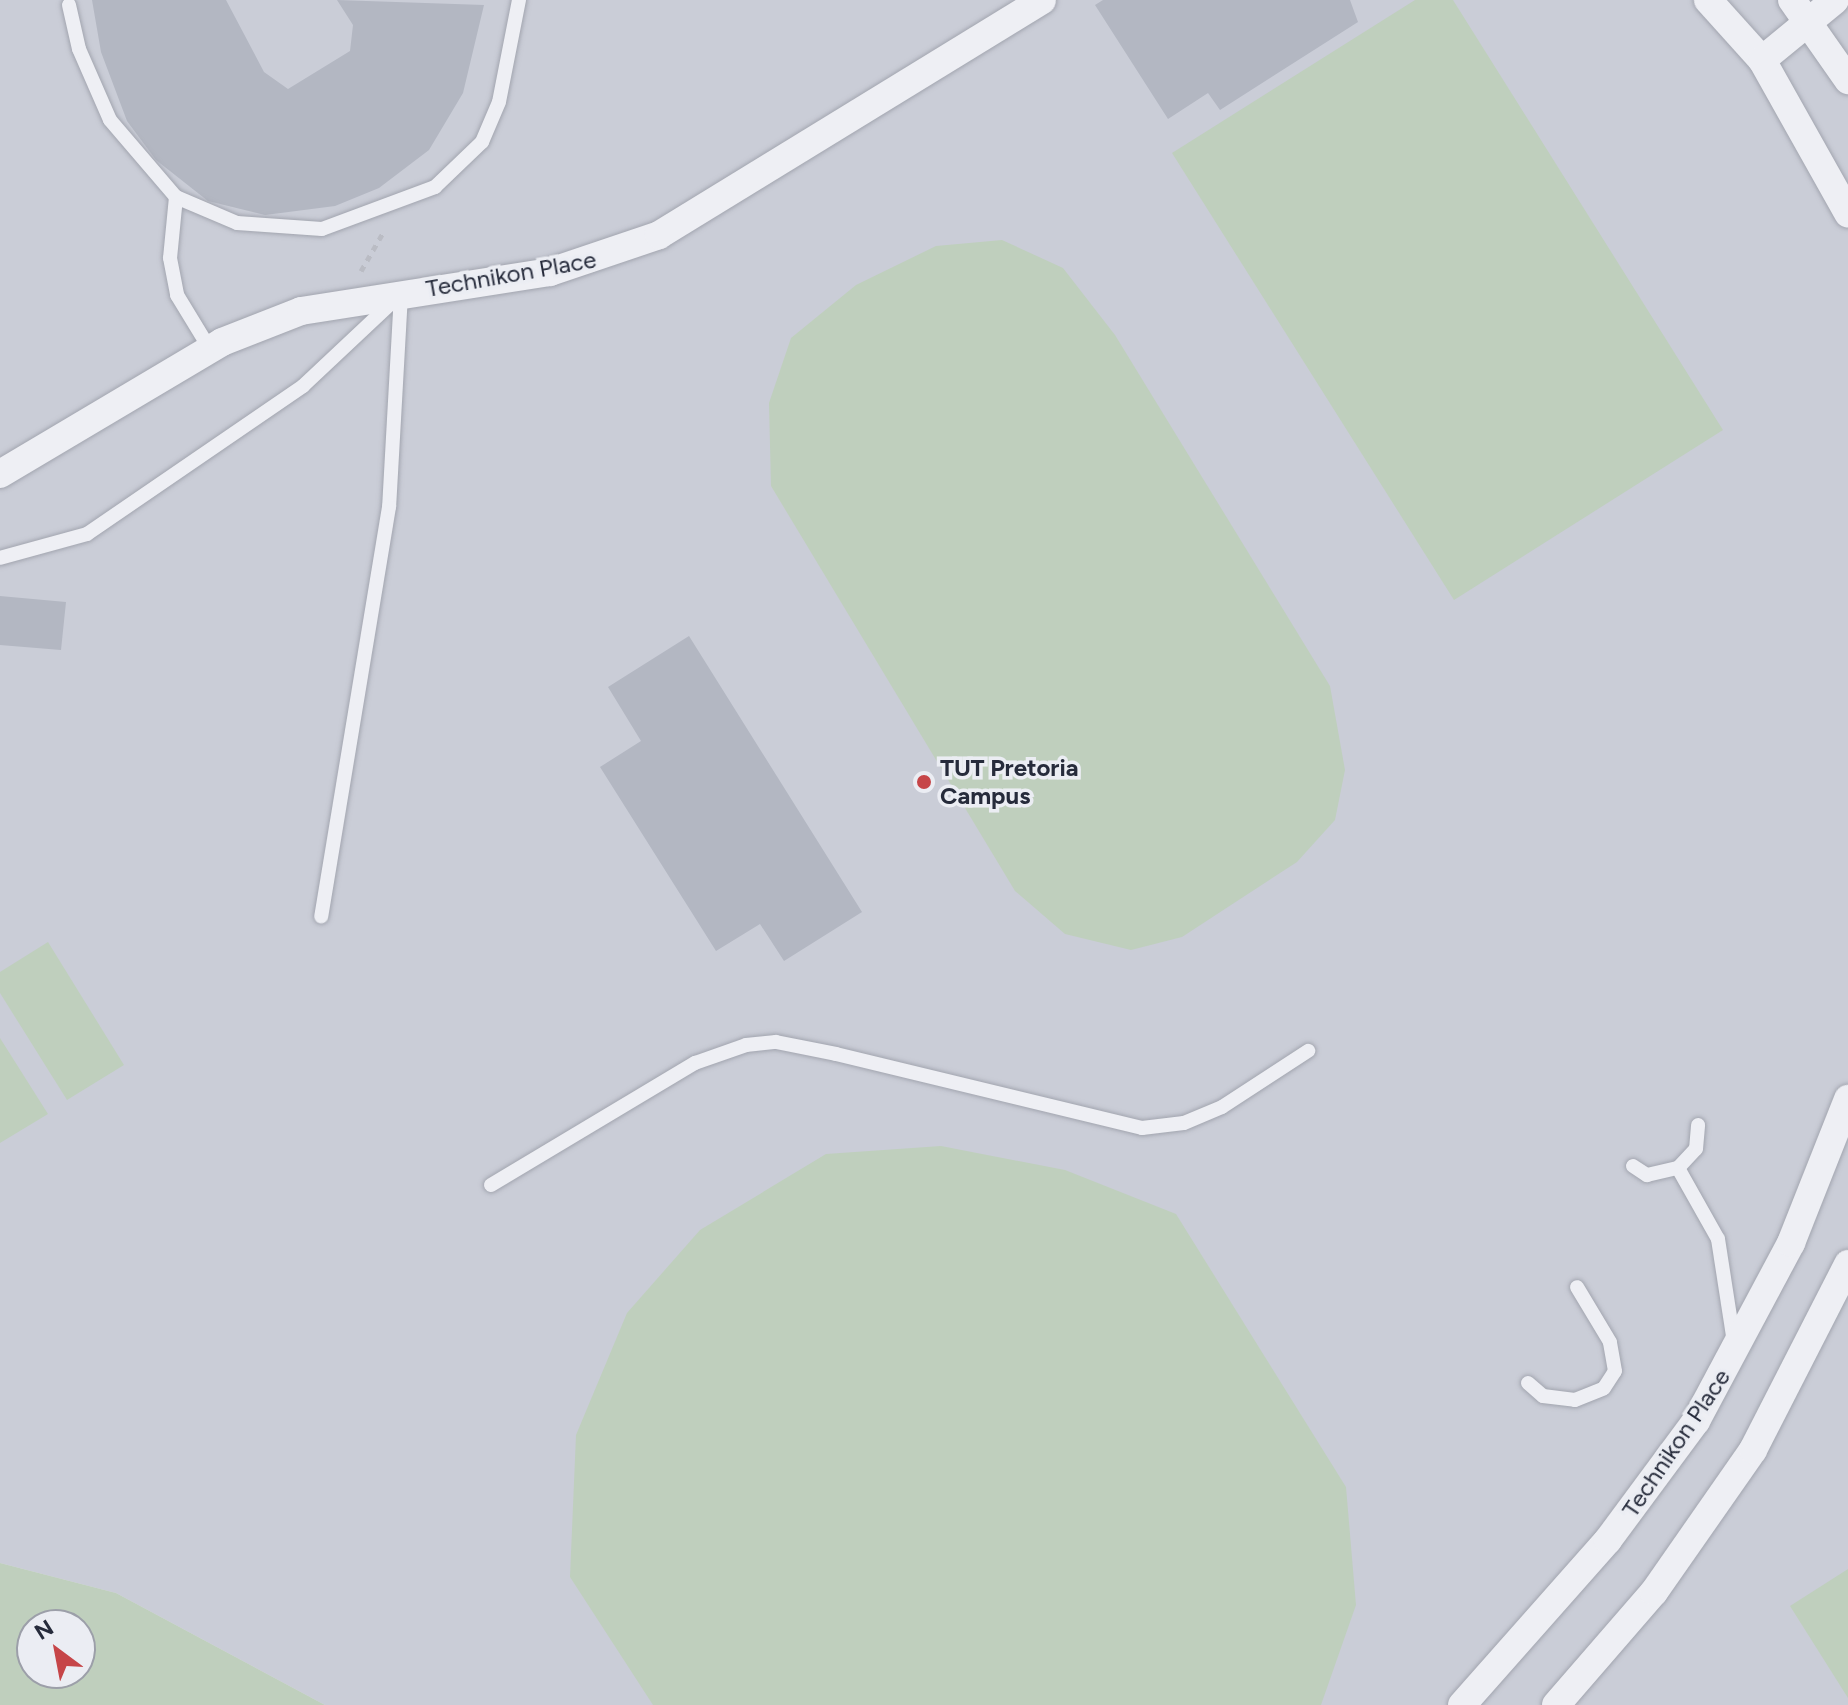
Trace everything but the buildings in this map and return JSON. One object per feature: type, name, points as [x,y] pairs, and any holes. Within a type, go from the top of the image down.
[{"type":"street","name":"Technikon Place","points":[[0,474],[210,349],[301,311],[597,261],[659,235],[1042,0]]},
{"type":"street","points":[[1708,0],[1762,60],[1848,213]]},
{"type":"street","points":[[1762,60],[1802,10],[1835,0]]},
{"type":"street","points":[[1802,10],[1848,80]]},
{"type":"street","name":"Technikon Place","points":[[1462,1705],[1608,1540],[1736,1354],[1821,1177],[1848,1099]]},
{"type":"street","points":[[1556,1705],[1654,1592],[1753,1450],[1848,1264]]},
{"type":"lane","points":[[69,5],[79,49],[110,120],[176,197],[237,223],[322,229],[398,206],[435,187],[482,142],[499,102],[519,0]]},
{"type":"lane","points":[[176,197],[170,258],[177,295],[210,349]]},
{"type":"lane","points":[[0,558],[87,534],[314,378],[401,294]]},
{"type":"lane","points":[[321,916],[389,507],[401,294]]},
{"type":"lane","points":[[491,1185],[695,1063],[746,1045],[776,1042],[836,1054],[1142,1128],[1184,1123],[1222,1107],[1308,1051]]},
{"type":"lane","points":[[1633,1166],[1647,1175],[1678,1168],[1696,1149],[1698,1125]]},
{"type":"lane","points":[[1678,1168],[1718,1239],[1736,1354]]},
{"type":"lane","points":[[1528,1383],[1543,1396],[1575,1400],[1604,1388],[1615,1371],[1610,1342],[1577,1287]]},
{"type":"path","points":[[342,303],[398,206]]},
{"type":"shaded area","name":"TUT Pretoria Campus","points":[[0,0],[1848,0],[1848,1705],[325,1705],[116,1593],[0,1563]]},
{"type":"green space","points":[[1415,0],[1453,0],[1723,430],[1454,600],[1172,153]]},
{"type":"green space","points":[[1002,240],[1063,268],[1115,335],[1330,686],[1345,770],[1335,820],[1297,862],[1182,937],[1131,950],[1065,934],[1015,891],[771,486],[769,403],[791,338],[856,285],[936,246]]},
{"type":"green space","points":[[48,942],[124,1065],[67,1100],[0,993],[0,972]]},
{"type":"green space","points":[[0,1038],[48,1114],[0,1143]]},
{"type":"green space","points":[[941,1146],[1065,1170],[1176,1214],[1346,1487],[1356,1605],[1321,1705],[653,1705],[570,1577],[576,1435],[627,1313],[700,1230],[826,1154]]},
{"type":"green space","points":[[0,1563],[116,1593],[325,1705],[0,1705]]},
{"type":"green space","points":[[1848,1569],[1848,1698],[1790,1606]]},
{"type":"place","name":"TUT Pretoria Campus","points":[[924,782]]}]
